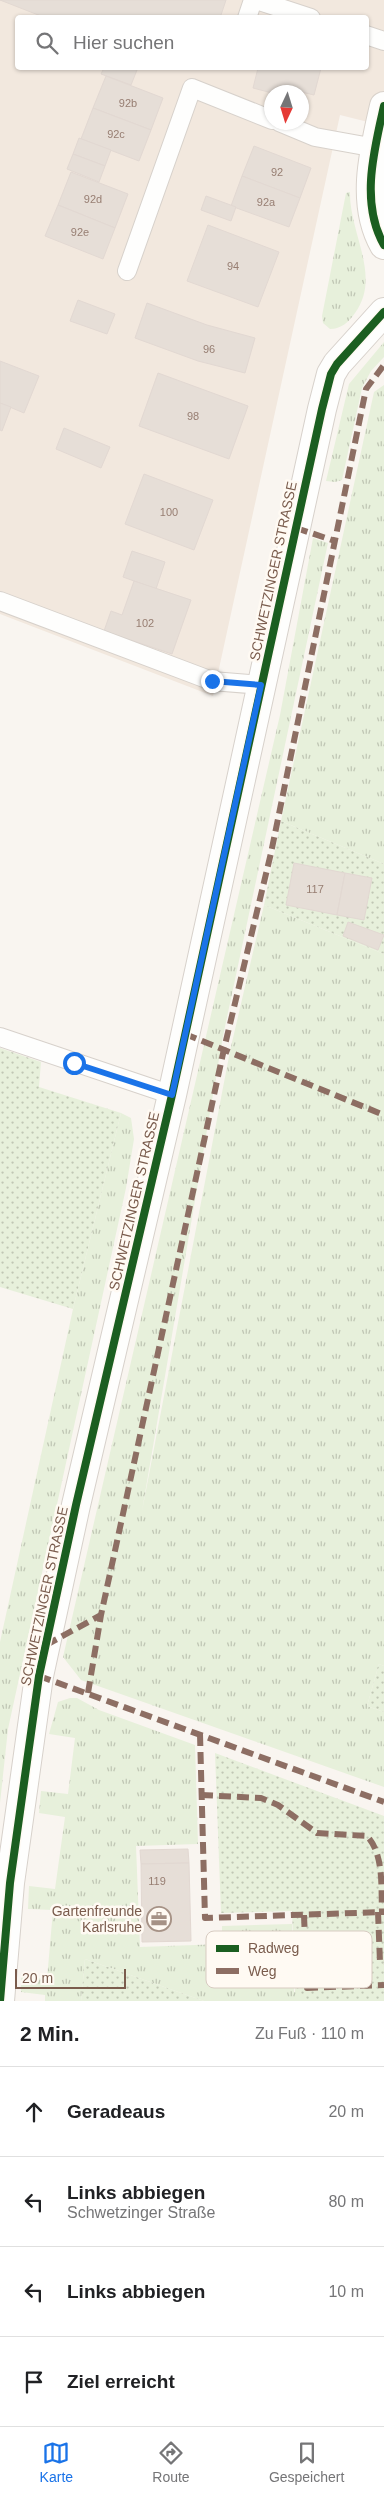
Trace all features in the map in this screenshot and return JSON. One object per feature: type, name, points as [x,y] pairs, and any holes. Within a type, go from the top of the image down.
[{"type":"street","points":[[384,106],[371,176],[371,202],[384,245]]},
{"type":"street","name":"SCHWETZINGER STRASSE","points":[[0,2001],[10,1883],[39,1676],[76,1505],[172,1095],[331,374],[384,312]]},
{"type":"lane","points":[[248,15],[254,0],[302,15]]},
{"type":"lane","points":[[369,36],[384,41]]},
{"type":"lane","points":[[127,272],[192,88],[264,117]]},
{"type":"lane","points":[[298,130],[315,137],[376,148]]},
{"type":"lane","points":[[0,601],[212,681],[261,685]]},
{"type":"lane","points":[[0,1037],[172,1095]]},
{"type":"shaded area","points":[[0,0],[384,0],[384,126],[340,115],[213,696],[0,614]]},
{"type":"green space","points":[[350,192],[354,223],[365,269],[365,284],[362,299],[353,316],[341,326],[330,329],[323,323],[322,316],[346,193]]},
{"type":"green space","points":[[384,342],[384,357],[371,371],[362,388],[342,480],[335,482],[326,481],[349,384]]},
{"type":"green space","points":[[384,385],[384,864],[281,821],[374,392]]},
{"type":"green space","points":[[313,538],[328,543],[223,1036],[142,1511],[230,1051],[264,905],[384,954],[384,1666],[379,1664],[367,1706],[384,1712],[384,1787],[81,1680],[63,1657],[280,715]]},
{"type":"green space","points":[[281,821],[384,864],[384,954],[264,905]]},
{"type":"green space","points":[[0,1048],[41,1062],[39,1087],[121,1113],[73,1309],[0,1287]]},
{"type":"green space","points":[[121,1113],[131,1118],[134,1139],[126,1188],[8,1729],[0,1803],[0,1642],[73,1309]]},
{"type":"green space","points":[[379,1664],[384,1666],[384,1712],[367,1706]]},
{"type":"green space","points":[[77,1698],[99,1710],[195,1745],[198,1844],[136,1846],[140,1947],[206,1945],[206,1988],[294,1988],[294,1992],[301,1992],[301,2001],[204,2001],[85,1959],[81,2001],[45,2001],[45,1995],[21,1992],[21,1977],[47,1979],[53,1910],[28,1909],[29,1886],[55,1889],[65,1817],[39,1813],[41,1791],[68,1794],[75,1738],[49,1734],[58,1702]]},
{"type":"green space","points":[[215,1753],[384,1816],[384,2001],[301,2001],[301,1992],[295,1992],[295,1988],[372,1988],[372,1931],[293,1931],[292,1911],[221,1913]]},
{"type":"green space","points":[[292,1924],[292,1931],[222,1931],[222,1926]]},
{"type":"green space","points":[[85,1959],[204,2001],[81,2001]]},
{"type":"building","points":[[0,0],[226,0],[221,15],[38,15]]},
{"type":"building","points":[[103,70],[137,70],[131,85],[101,74]]},
{"type":"building","points":[[258,70],[320,70],[314,95],[309,94],[309,85],[264,85],[264,91],[253,88]]},
{"type":"building","points":[[106,76],[163,98],[151,130],[93,108]]},
{"type":"building","points":[[93,108],[151,130],[139,161],[81,139]]},
{"type":"building","points":[[79,138],[111,150],[105,166],[73,154]]},
{"type":"building","points":[[254,146],[311,168],[300,198],[242,176]]},
{"type":"building","points":[[73,154],[105,166],[99,182],[67,169]]},
{"type":"building","points":[[71,172],[128,194],[115,228],[58,205]]},
{"type":"building","points":[[242,176],[300,198],[289,227],[231,206]]},
{"type":"building","points":[[206,196],[236,207],[231,221],[201,210]]},
{"type":"building","points":[[58,205],[115,228],[103,259],[45,236]]},
{"type":"building","points":[[208,225],[279,252],[258,307],[187,281]]},
{"type":"building","points":[[78,300],[115,314],[107,334],[70,321]]},
{"type":"building","points":[[147,303],[207,325],[255,338],[245,373],[198,361],[135,338]]},
{"type":"building","points":[[0,361],[39,376],[24,413],[0,403]]},
{"type":"building","points":[[158,373],[248,406],[229,459],[139,426]]},
{"type":"building","points":[[0,403],[11,407],[2,431],[0,430]]},
{"type":"building","points":[[64,428],[110,447],[101,468],[56,449]]},
{"type":"building","points":[[144,474],[213,500],[194,550],[125,524]]},
{"type":"building","points":[[132,551],[165,562],[156,589],[123,577]]},
{"type":"building","points":[[134,581],[191,600],[172,654],[104,631],[111,611],[122,615]]},
{"type":"building","points":[[294,863],[345,873],[337,915],[286,905]]},
{"type":"building","points":[[345,873],[372,878],[364,920],[337,915]]},
{"type":"building","points":[[348,922],[384,935],[378,950],[343,936]]},
{"type":"building","points":[[188,1849],[189,1863],[141,1864],[140,1850]]},
{"type":"building","points":[[189,1863],[191,1941],[142,1942],[141,1864]]},
{"type":"marked path","points":[[88,1693],[101,1615],[224,1049],[271,853],[366,389],[384,365]]},
{"type":"marked path","points":[[296,528],[335,541]]},
{"type":"marked path","points":[[185,1034],[384,1115]]},
{"type":"marked path","points":[[46,1645],[101,1615]]},
{"type":"marked path","points":[[39,1676],[384,1802]]},
{"type":"marked path","points":[[200,1734],[205,1918],[384,1912]]},
{"type":"marked path","points":[[201,1795],[261,1798],[278,1805],[317,1833],[367,1836],[379,1861],[382,1912]]},
{"type":"marked path","points":[[378,1912],[380,1962],[384,1962]]},
{"type":"marked path","points":[[304,1915],[305,1931]]},
{"type":"marked path","points":[[372,1985],[384,1985]]},
{"type":"cycle path","points":[[384,106],[376,140],[371,176],[372,212],[384,245]]},
{"type":"cycle path","points":[[0,2001],[10,1883],[39,1676],[76,1505],[172,1095],[322,409],[331,374],[337,364],[384,312]]},
{"type":"place","name":"Gartenfreunde Karlsruhe","points":[[159,1919]]},
{"type":"route","points":[[74,1063],[172,1095],[261,685],[212,681]]}]
